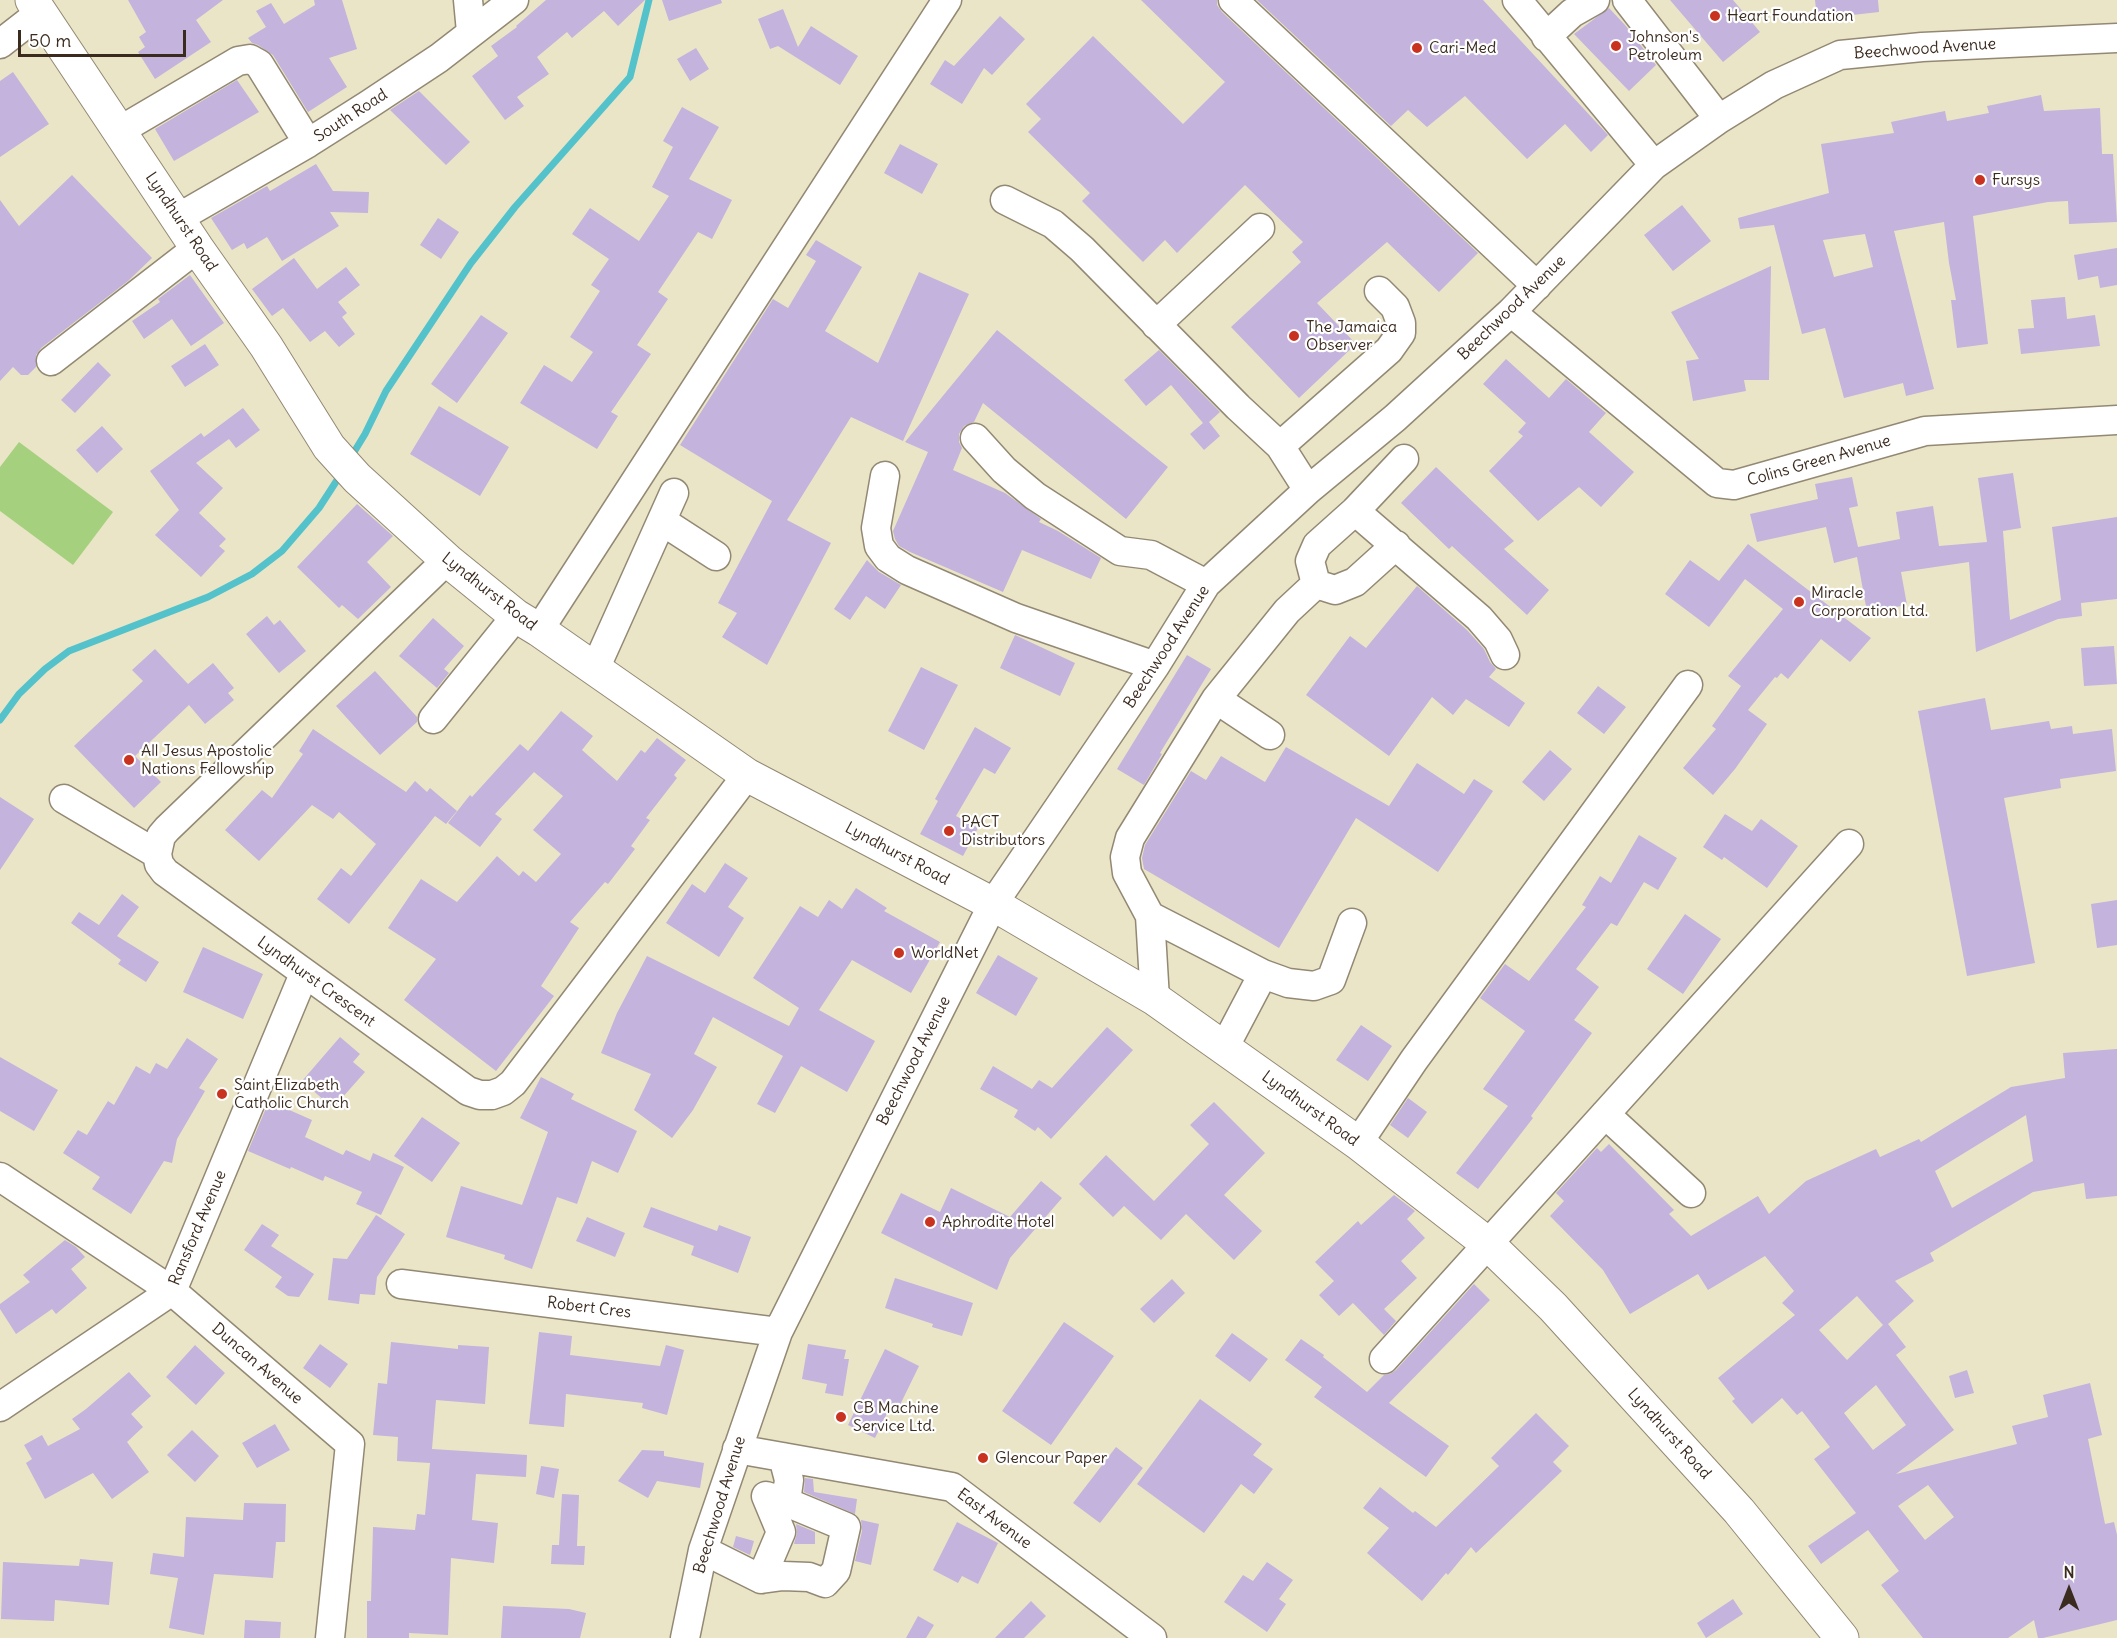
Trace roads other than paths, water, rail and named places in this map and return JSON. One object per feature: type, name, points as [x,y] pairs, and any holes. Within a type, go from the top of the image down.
[{"type":"main road","name":"Lyndhurst Road","points":[[36,6],[197,248],[266,346],[329,447],[357,478],[447,560],[527,623],[747,775],[993,904],[1155,999],[1358,1143],[1488,1244],[1553,1307],[1732,1503],[1842,1638]]},
{"type":"street","points":[[468,0],[471,32]]},
{"type":"street","name":"South Road","points":[[178,218],[308,143],[439,58],[514,0]]},
{"type":"street","points":[[433,719],[527,623],[947,0]]},
{"type":"street","points":[[1233,0],[1537,286]]},
{"type":"street","points":[[1517,0],[1545,37],[1654,165]]},
{"type":"street","points":[[1545,37],[1572,13],[1595,0]]},
{"type":"street","points":[[1627,0],[1719,118]]},
{"type":"street","points":[[0,44],[36,6]]},
{"type":"street","name":"Beechwood Avenue","points":[[685,1638],[703,1550],[778,1332],[993,904],[1155,666],[1206,584],[1308,490],[1395,417],[1511,312],[1654,165],[1719,118],[1774,85],[1840,55],[1922,47],[2117,38]]},
{"type":"street","points":[[119,131],[238,61],[250,59],[259,64],[308,143]]},
{"type":"street","points":[[1005,200],[1053,224],[1082,249],[1280,446],[1308,490]]},
{"type":"street","points":[[1156,325],[1260,228]]},
{"type":"street","points":[[51,361],[197,248]]},
{"type":"street","points":[[1280,446],[1389,350],[1401,333],[1401,323],[1395,307],[1379,291]]},
{"type":"street","name":"Colins Green Avenue","points":[[1511,312],[1717,483],[1734,485],[1925,431],[2117,420]]},
{"type":"street","points":[[975,438],[1004,470],[1035,496],[1120,551],[1151,555],[1206,584]]},
{"type":"street","points":[[1316,584],[1310,561],[1317,545],[1355,511],[1404,459]]},
{"type":"street","points":[[885,476],[876,528],[879,546],[888,558],[907,570],[1016,618],[1155,666]]},
{"type":"street","points":[[595,669],[675,493]]},
{"type":"street","points":[[1355,511],[1479,618],[1498,639],[1505,655]]},
{"type":"street","points":[[662,521],[716,556]]},
{"type":"street","points":[[1316,584],[1335,590],[1355,582],[1396,545]]},
{"type":"street","points":[[64,799],[157,854],[161,836],[167,829],[447,560]]},
{"type":"street","points":[[1155,999],[1150,916],[1127,873],[1125,857],[1130,838],[1216,699],[1287,610],[1316,584]]},
{"type":"street","points":[[1358,1143],[1428,1041],[1688,685]]},
{"type":"street","points":[[1216,699],[1270,735]]},
{"type":"street","name":"Lyndhurst Crescent","points":[[157,854],[159,864],[165,872],[304,974],[468,1090],[480,1095],[492,1095],[503,1091],[520,1074],[747,775]]},
{"type":"street","points":[[1384,1359],[1849,844]]},
{"type":"street","points":[[1150,916],[1263,974],[1288,983],[1314,986],[1331,980],[1352,923]]},
{"type":"street","name":"Ransford Avenue","points":[[0,1407],[172,1291],[304,974]]},
{"type":"street","points":[[1224,1048],[1263,974]]},
{"type":"street","points":[[1605,1114],[1691,1193]]},
{"type":"street","name":"Duncan Avenue","points":[[0,1177],[172,1291],[350,1444],[330,1638]]},
{"type":"street","name":"Robert Cres","points":[[401,1284],[778,1332]]},
{"type":"street","name":"East Avenue","points":[[737,1449],[952,1487],[1152,1638]]},
{"type":"street","points":[[783,1457],[789,1479],[786,1502]]},
{"type":"street","points":[[703,1550],[761,1579],[809,1576],[825,1583],[836,1571],[846,1527],[766,1496],[780,1532],[761,1579]]},
{"type":"waterway","points":[[351,457],[386,391],[471,263],[515,207],[630,77],[649,0]]},
{"type":"waterway","points":[[0,720],[19,694],[45,669],[69,651],[208,597],[252,574],[282,551],[319,508],[341,474]]},
{"type":"place","name":"Heart Foundation","points":[[1715,16]]},
{"type":"place","name":"Johnson's Petroleum","points":[[1616,46]]},
{"type":"place","name":"Cari-Med","points":[[1417,48]]},
{"type":"place","name":"Fursys","points":[[1980,180]]},
{"type":"place","name":"The Jamaica Observer","points":[[1294,336]]},
{"type":"place","name":"Miracle Corporation Ltd.","points":[[1799,602]]},
{"type":"place","name":"All Jesus Apostolic Nations Fellowship","points":[[129,760]]},
{"type":"place","name":"PACT Distributors","points":[[949,831]]},
{"type":"place","name":"WorldNet","points":[[899,953]]},
{"type":"place","name":"Saint Elizabeth Catholic Church","points":[[222,1094]]},
{"type":"place","name":"Aphrodite Hotel","points":[[930,1222]]},
{"type":"place","name":"CB Machine Service Ltd.","points":[[841,1417]]},
{"type":"place","name":"Glencour Paper","points":[[983,1458]]}]
